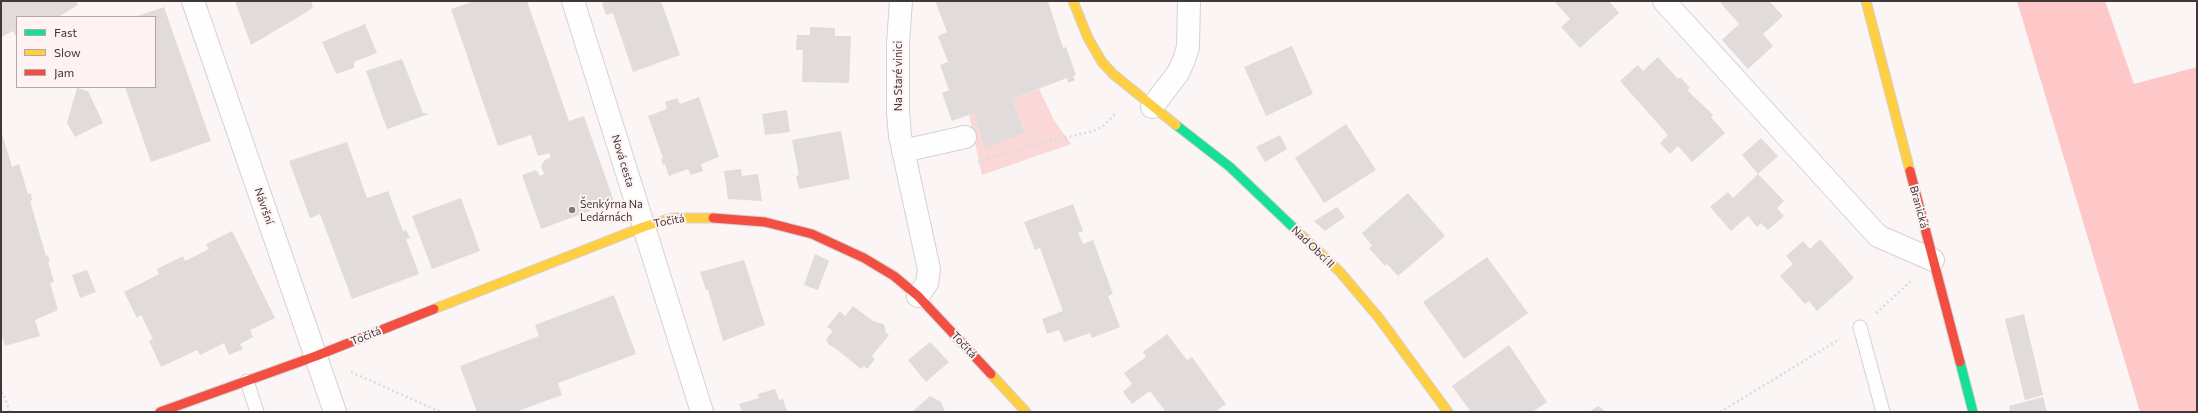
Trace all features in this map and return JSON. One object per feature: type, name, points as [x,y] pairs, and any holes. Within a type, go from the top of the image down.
[{"type":"street","name":"Návršní","points":[[193,1],[335,412]]},
{"type":"street","name":"Nová cesta","points":[[573,1],[702,412]]},
{"type":"street","name":"Na Staré vinici","points":[[901,1],[898,43],[898,104],[903,151],[929,268],[927,283],[918,296]]},
{"type":"street","name":"Nad Obcí II","points":[[1073,1],[1088,38],[1102,62],[1113,74],[1152,107],[1230,167],[1340,272],[1375,313],[1448,412]]},
{"type":"street","points":[[1152,107],[1178,73],[1184,60],[1188,47],[1189,1]]},
{"type":"street","points":[[1664,1],[1878,236],[1933,260]]},
{"type":"street","name":"Branická","points":[[1866,1],[1973,412]]},
{"type":"street","points":[[903,151],[956,139]]},
{"type":"street","name":"Točitá","points":[[160,412],[316,356],[643,227],[672,218],[703,217],[744,219],[786,227],[837,244],[894,276],[918,296],[1026,412]]},
{"type":"lane","points":[[1860,327],[1884,412]]},
{"type":"lane","points":[[247,381],[258,412]]},
{"type":"path","points":[[956,139],[953,155],[960,164],[985,162],[1030,146],[1061,140],[1093,131],[1103,126],[1114,115],[1152,107]]},
{"type":"path","points":[[1720,412],[1860,327],[1933,260]]},
{"type":"path","points":[[316,356],[441,412]]},
{"type":"path","points":[[1,394],[3,393],[10,412]]},
{"type":"shaded area","points":[[2017,1],[2105,1],[2134,84],[2197,67],[2197,412],[2140,412]]},
{"type":"shaded area","points":[[1039,89],[1054,120],[1071,144],[982,175],[969,115],[974,113],[986,145],[1025,133],[1012,99]]},
{"type":"building","points":[[1,1],[76,1],[78,5],[60,16],[16,16],[16,36],[13,31],[1,37]]},
{"type":"building","points":[[235,1],[311,1],[313,7],[251,45]]},
{"type":"building","points":[[475,1],[527,1],[569,121],[584,116],[614,202],[541,229],[522,175],[536,170],[540,176],[544,174],[541,166],[545,160],[551,157],[549,153],[538,156],[531,135],[498,146],[451,9]]},
{"type":"building","points":[[607,1],[661,1],[680,55],[633,72],[613,13],[606,15],[602,3]]},
{"type":"building","points":[[935,1],[1048,1],[1063,48],[1066,47],[1076,75],[1073,76],[1075,80],[1068,83],[1067,78],[1012,99],[1025,133],[985,148],[974,113],[952,121],[942,93],[949,90],[940,65],[948,62],[938,36],[947,32]]},
{"type":"building","points":[[1609,1],[1619,13],[1580,48],[1561,27],[1570,19],[1555,2]]},
{"type":"building","points":[[1719,1],[1769,1],[1783,16],[1763,34],[1773,46],[1748,69],[1722,40],[1739,24]]},
{"type":"building","points":[[164,7],[211,141],[151,162],[125,88],[156,88],[156,16],[137,16]]},
{"type":"building","points":[[365,24],[377,53],[354,62],[354,68],[336,74],[322,42]]},
{"type":"building","points":[[810,27],[835,28],[835,36],[851,36],[849,83],[802,82],[803,50],[796,50],[797,35],[810,35]]},
{"type":"building","points":[[1292,46],[1313,94],[1266,116],[1244,67]]},
{"type":"building","points":[[1658,57],[1678,79],[1680,77],[1690,88],[1687,90],[1713,115],[1711,117],[1725,133],[1692,162],[1678,146],[1670,154],[1660,143],[1668,135],[1620,81],[1638,65],[1643,71]]},
{"type":"building","points":[[402,59],[423,113],[429,114],[387,129],[366,71]]},
{"type":"building","points":[[77,88],[88,91],[103,123],[75,137],[67,123]]},
{"type":"building","points":[[699,97],[719,157],[701,164],[703,171],[691,175],[688,169],[669,176],[665,164],[663,165],[661,159],[663,158],[648,116],[667,109],[665,102],[677,98],[680,104]]},
{"type":"building","points":[[787,110],[790,132],[765,135],[762,114]]},
{"type":"building","points":[[1346,124],[1376,170],[1324,203],[1295,158]]},
{"type":"building","points":[[1,130],[12,167],[19,164],[28,194],[31,193],[32,200],[30,201],[46,256],[48,255],[50,261],[48,262],[54,282],[50,283],[58,310],[35,320],[40,336],[5,346],[1,332]]},
{"type":"building","points":[[841,131],[850,179],[799,189],[796,176],[799,175],[792,140]]},
{"type":"building","points":[[1280,135],[1287,149],[1265,162],[1256,147]]},
{"type":"building","points":[[1761,138],[1778,156],[1758,174],[1742,155]]},
{"type":"building","points":[[347,142],[367,198],[388,191],[403,231],[406,230],[410,238],[406,239],[419,274],[352,299],[320,214],[310,218],[289,161]]},
{"type":"building","points":[[741,169],[742,176],[758,174],[762,201],[728,199],[724,171]]},
{"type":"building","points":[[1758,174],[1784,201],[1777,208],[1784,216],[1768,230],[1761,223],[1757,227],[1748,216],[1731,231],[1710,207],[1728,192],[1733,198]]},
{"type":"building","points":[[1408,193],[1445,236],[1398,276],[1387,264],[1385,266],[1369,248],[1372,246],[1362,233]]},
{"type":"building","points":[[461,198],[480,251],[432,269],[412,216]]},
{"type":"building","points":[[1073,204],[1083,231],[1078,233],[1083,244],[1093,240],[1113,294],[1108,296],[1120,327],[1092,338],[1090,333],[1064,342],[1059,330],[1047,334],[1042,319],[1063,311],[1040,248],[1035,250],[1024,222]]},
{"type":"building","points":[[1337,207],[1345,217],[1325,231],[1314,221]]},
{"type":"building","points":[[232,231],[275,318],[250,330],[253,337],[240,344],[243,349],[229,355],[224,343],[200,355],[197,350],[161,367],[149,341],[153,339],[141,315],[137,318],[124,292],[159,274],[157,269],[183,256],[185,261],[209,249],[206,244]]},
{"type":"building","points":[[1820,239],[1854,278],[1817,311],[1809,301],[1805,304],[1780,276],[1793,264],[1786,256],[1803,241],[1810,249]]},
{"type":"building","points":[[815,254],[829,261],[818,290],[804,285]]},
{"type":"building","points":[[1487,257],[1528,313],[1464,359],[1423,302]]},
{"type":"building","points":[[744,260],[765,325],[723,341],[708,290],[706,290],[700,272]]},
{"type":"building","points":[[87,270],[96,292],[80,298],[72,275]]},
{"type":"building","points":[[614,295],[636,354],[558,383],[562,395],[515,412],[477,412],[460,366],[539,336],[535,325]]},
{"type":"building","points":[[853,306],[873,321],[884,324],[886,333],[889,335],[872,356],[875,359],[867,369],[864,366],[861,369],[829,345],[826,339],[833,331],[827,327],[840,311],[845,316]]},
{"type":"building","points":[[2024,314],[2043,395],[2025,400],[2005,319]]},
{"type":"building","points":[[1167,334],[1187,360],[1192,357],[1226,404],[1217,410],[1219,412],[1166,412],[1150,391],[1132,404],[1123,392],[1132,384],[1124,373],[1146,357],[1143,352]]},
{"type":"building","points":[[930,342],[949,362],[926,382],[908,360]]},
{"type":"building","points":[[1509,345],[1547,402],[1532,412],[1471,412],[1452,386]]},
{"type":"building","points":[[775,389],[779,400],[783,399],[787,412],[742,412],[739,404],[759,398],[758,394]]},
{"type":"building","points":[[930,396],[941,402],[945,412],[912,412]]},
{"type":"building","points":[[2043,397],[2047,412],[2010,412],[2009,406]]},
{"type":"building","points":[[1598,406],[1607,412],[1589,412]]},
{"type":"traffic: fast","points":[[1176,125],[1230,167],[1297,231]]},
{"type":"traffic: fast","points":[[1960,362],[1973,412]]},
{"type":"traffic: slow","points":[[1073,1],[1088,38],[1102,62],[1113,74],[1176,125]]},
{"type":"traffic: slow","points":[[1866,1],[1910,171]]},
{"type":"traffic: slow","points":[[434,309],[643,227],[672,218],[713,218]]},
{"type":"traffic: slow","points":[[1297,231],[1340,272],[1379,318],[1448,412]]},
{"type":"traffic: slow","points":[[991,374],[1026,412]]},
{"type":"traffic: jam","points":[[1910,171],[1960,362]]},
{"type":"traffic: jam","points":[[713,218],[765,222],[812,234],[864,258],[894,276],[918,296],[991,374]]},
{"type":"traffic: jam","points":[[160,412],[316,356],[434,309]]},
{"type":"place","name":"Šenkýrna Na Ledárnách","points":[[572,210]]}]
